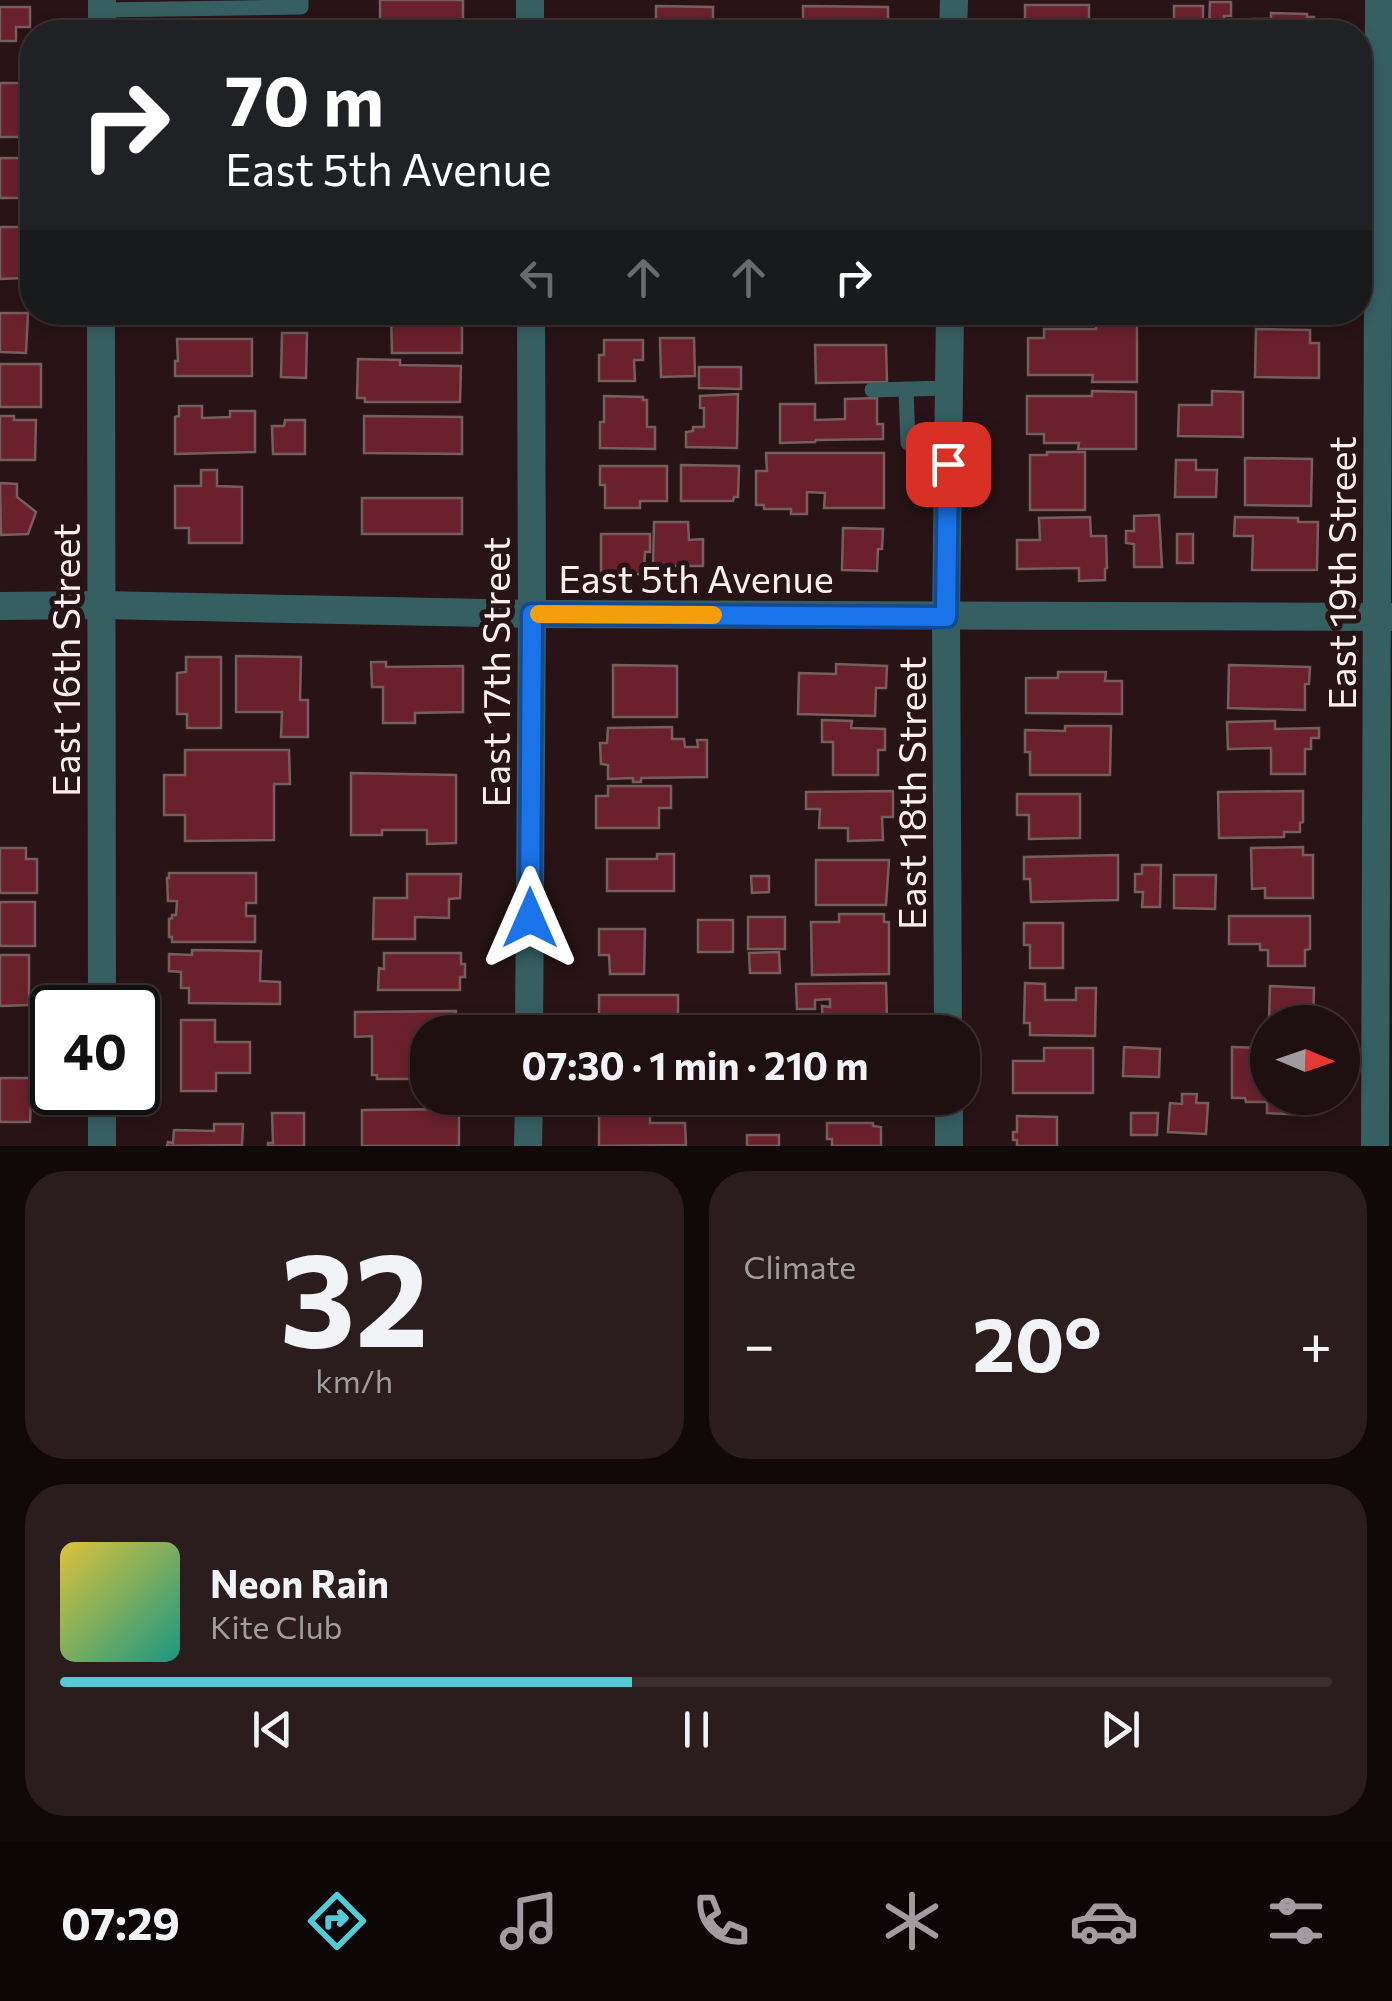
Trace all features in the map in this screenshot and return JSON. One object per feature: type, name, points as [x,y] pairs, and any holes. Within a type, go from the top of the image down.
[{"type":"street","name":"East 19th Street","points":[[1375,1146],[1385,617],[1379,0]]},
{"type":"street","name":"East 16th Street","points":[[101,325],[102,985]]},
{"type":"street","name":"East 17th Street","points":[[529,1015],[531,325]]},
{"type":"street","name":"East 18th Street","points":[[948,1015],[946,617],[950,325]]},
{"type":"street","name":"East 5th Avenue","points":[[0,606],[532,614],[1385,617]]},
{"type":"street","points":[[102,1115],[102,1146]]},
{"type":"street","points":[[528,1146],[529,1115]]},
{"type":"street","points":[[949,1115],[949,1146]]},
{"type":"lane","points":[[102,14],[301,7],[302,0]]},
{"type":"lane","points":[[872,390],[949,388]]},
{"type":"lane","points":[[906,389],[908,443]]},
{"type":"building","points":[[380,0],[463,0],[463,20],[380,20]]},
{"type":"building","points":[[1210,2],[1231,2],[1231,16],[1209,20]]},
{"type":"building","points":[[1025,5],[1089,5],[1089,20],[1025,20]]},
{"type":"building","points":[[656,6],[713,7],[713,20],[656,20]]},
{"type":"building","points":[[803,6],[888,7],[888,20],[803,20]]},
{"type":"building","points":[[1174,6],[1203,6],[1203,20],[1174,20]]},
{"type":"building","points":[[0,7],[30,7],[30,20],[20,20],[20,27],[16,27],[16,41],[0,41]]},
{"type":"building","points":[[1271,13],[1307,14],[1314,20],[1253,20],[1271,19]]},
{"type":"building","points":[[0,83],[20,83],[20,137],[0,137]]},
{"type":"building","points":[[0,158],[20,158],[20,198],[0,198]]},
{"type":"building","points":[[0,227],[20,227],[20,278],[0,279]]},
{"type":"building","points":[[0,313],[20,313],[20,325],[27,325],[26,353],[0,352]]},
{"type":"building","points":[[391,325],[462,325],[462,353],[392,353]]},
{"type":"building","points":[[1096,325],[1137,325],[1137,382],[1092,382],[1093,375],[1028,375],[1028,338],[1044,338],[1044,329],[1096,329]]},
{"type":"building","points":[[1256,329],[1310,330],[1310,343],[1319,343],[1319,378],[1255,377]]},
{"type":"building","points":[[282,333],[307,333],[306,378],[281,377]]},
{"type":"building","points":[[660,338],[694,338],[695,376],[661,377]]},
{"type":"building","points":[[177,339],[252,339],[252,376],[175,376]]},
{"type":"building","points":[[604,340],[643,340],[643,360],[634,360],[635,381],[599,381],[599,355],[604,355]]},
{"type":"building","points":[[815,345],[886,345],[887,382],[816,383]]},
{"type":"building","points":[[358,359],[400,360],[400,365],[461,366],[460,402],[365,402],[365,398],[357,398]]},
{"type":"building","points":[[0,364],[41,364],[41,407],[0,407]]},
{"type":"building","points":[[699,367],[741,367],[741,389],[699,388]]},
{"type":"building","points":[[1092,391],[1136,392],[1136,449],[1078,449],[1079,443],[1044,443],[1044,434],[1027,434],[1027,396],[1092,396]]},
{"type":"building","points":[[1212,391],[1243,392],[1243,437],[1178,436],[1179,405],[1212,405]]},
{"type":"building","points":[[738,394],[737,448],[686,447],[686,432],[704,427],[700,396]]},
{"type":"building","points":[[604,396],[647,400],[647,427],[655,427],[655,449],[600,448]]},
{"type":"building","points":[[877,398],[877,424],[883,424],[883,439],[780,443],[780,404],[815,404],[815,420],[845,419],[845,399]]},
{"type":"building","points":[[179,406],[202,406],[202,418],[230,417],[230,411],[255,411],[255,452],[175,454],[175,417],[179,416]]},
{"type":"building","points":[[0,416],[36,420],[35,460],[0,460]]},
{"type":"building","points":[[364,416],[462,417],[462,454],[364,453]]},
{"type":"building","points":[[285,420],[305,420],[305,454],[273,454],[272,426],[284,426]]},
{"type":"building","points":[[1085,452],[1085,510],[1030,510],[1030,455]]},
{"type":"building","points":[[766,453],[884,453],[884,508],[824,508],[825,493],[807,492],[807,514],[791,514],[791,509],[764,509],[764,505],[756,505],[756,471],[767,471]]},
{"type":"building","points":[[1245,458],[1312,459],[1311,506],[1245,505]]},
{"type":"building","points":[[1176,460],[1196,460],[1196,470],[1217,470],[1216,497],[1175,497]]},
{"type":"building","points":[[681,465],[739,466],[738,497],[733,501],[681,501]]},
{"type":"building","points":[[600,466],[667,466],[667,501],[640,501],[640,508],[605,508]]},
{"type":"building","points":[[201,470],[217,470],[217,486],[242,487],[242,543],[189,543],[189,528],[175,528],[175,486],[201,486]]},
{"type":"building","points":[[0,483],[17,484],[17,497],[36,512],[28,534],[1,535]]},
{"type":"building","points":[[362,498],[462,498],[462,534],[362,534]]},
{"type":"building","points":[[1159,515],[1162,567],[1134,567],[1134,544],[1126,543],[1126,531],[1134,531],[1134,516]]},
{"type":"building","points":[[1090,517],[1091,536],[1106,536],[1105,580],[1079,581],[1079,568],[1017,569],[1017,540],[1040,540],[1039,518]]},
{"type":"building","points":[[1235,517],[1318,522],[1317,570],[1252,570],[1253,536],[1234,536]]},
{"type":"building","points":[[654,522],[688,522],[689,540],[703,539],[703,566],[653,566]]},
{"type":"building","points":[[843,528],[883,529],[877,571],[842,570]]},
{"type":"building","points":[[601,534],[650,534],[644,574],[601,575]]},
{"type":"building","points":[[1177,534],[1193,534],[1193,563],[1177,563]]},
{"type":"building","points":[[236,656],[301,657],[300,700],[308,700],[308,737],[281,737],[282,712],[236,712]]},
{"type":"building","points":[[186,657],[221,657],[221,728],[187,728],[187,714],[177,714],[177,673],[186,672]]},
{"type":"building","points":[[371,662],[386,662],[386,667],[463,666],[463,712],[415,713],[415,723],[383,723],[383,687],[372,687]]},
{"type":"building","points":[[836,664],[887,666],[886,688],[876,688],[875,716],[798,714],[799,673],[836,674]]},
{"type":"building","points":[[613,665],[677,666],[677,717],[613,717]]},
{"type":"building","points":[[1229,665],[1310,667],[1309,684],[1305,684],[1305,710],[1228,708]]},
{"type":"building","points":[[1058,672],[1106,672],[1105,681],[1122,681],[1122,714],[1026,713],[1026,678],[1058,678]]},
{"type":"building","points":[[822,720],[852,721],[851,728],[885,729],[885,750],[878,750],[878,775],[833,775],[833,742],[822,742]]},
{"type":"building","points":[[1275,721],[1275,729],[1319,728],[1319,738],[1311,738],[1311,749],[1305,749],[1305,774],[1271,774],[1271,748],[1228,749],[1227,722]]},
{"type":"building","points":[[1065,726],[1111,726],[1110,775],[1030,775],[1025,730],[1065,731]]},
{"type":"building","points":[[672,727],[672,739],[684,739],[685,747],[698,747],[697,740],[707,740],[707,777],[641,778],[641,782],[633,782],[633,778],[608,779],[608,765],[601,764],[600,743],[607,743],[608,728]]},
{"type":"building","points":[[185,750],[289,750],[290,784],[274,784],[274,840],[185,841],[185,815],[164,815],[164,775],[185,775]]},
{"type":"building","points":[[351,773],[456,775],[456,843],[427,844],[427,830],[351,835]]},
{"type":"building","points":[[608,786],[671,786],[671,808],[659,808],[659,828],[596,828],[596,796],[608,796]]},
{"type":"building","points":[[893,791],[893,817],[882,817],[883,840],[848,841],[848,828],[819,828],[820,809],[806,809],[806,792]]},
{"type":"building","points":[[1303,791],[1300,832],[1284,832],[1284,837],[1219,838],[1218,792]]},
{"type":"building","points":[[1017,794],[1080,794],[1080,838],[1029,839],[1029,815],[1017,815]]},
{"type":"building","points":[[1303,847],[1303,855],[1313,855],[1313,898],[1265,898],[1265,888],[1252,889],[1251,848]]},
{"type":"building","points":[[0,848],[26,848],[26,859],[37,859],[37,893],[0,893]]},
{"type":"building","points":[[657,854],[674,854],[674,891],[607,891],[607,859],[657,859]]},
{"type":"building","points":[[1118,855],[1118,900],[1031,902],[1030,879],[1024,879],[1024,857]]},
{"type":"building","points":[[816,860],[889,860],[886,905],[816,905]]},
{"type":"building","points":[[1142,865],[1161,865],[1160,907],[1142,907],[1143,892],[1135,892],[1135,874],[1142,874]]},
{"type":"building","points":[[169,873],[256,873],[256,903],[246,903],[246,916],[255,916],[255,942],[172,942],[169,919],[176,915],[177,901],[168,901]]},
{"type":"building","points":[[407,874],[461,874],[460,898],[449,899],[449,918],[415,917],[415,939],[373,939],[374,898],[407,898]]},
{"type":"building","points":[[1174,875],[1216,875],[1215,909],[1174,908]]},
{"type":"building","points":[[751,876],[769,876],[769,892],[752,893]]},
{"type":"building","points":[[0,902],[35,902],[35,946],[0,946]]},
{"type":"building","points":[[839,914],[884,914],[884,922],[889,922],[889,974],[812,975],[811,922],[839,922]]},
{"type":"building","points":[[1229,916],[1310,916],[1310,949],[1305,950],[1305,966],[1268,966],[1268,950],[1260,950],[1260,944],[1229,944]]},
{"type":"building","points":[[748,917],[785,917],[785,949],[748,949]]},
{"type":"building","points":[[698,920],[733,920],[733,952],[698,952]]},
{"type":"building","points":[[1024,923],[1063,923],[1063,968],[1030,968],[1030,945],[1024,945]]},
{"type":"building","points":[[599,929],[645,929],[644,974],[610,974],[609,955],[599,955]]},
{"type":"building","points":[[192,950],[261,951],[260,981],[280,982],[280,1004],[189,1003],[189,988],[181,988],[181,972],[169,971],[169,954],[192,955]]},
{"type":"building","points":[[779,952],[780,973],[750,973],[749,953]]},
{"type":"building","points":[[384,953],[461,953],[465,977],[460,977],[460,990],[378,990]]},
{"type":"building","points":[[0,955],[29,955],[29,1005],[0,1006]]},
{"type":"building","points":[[886,983],[887,1015],[822,1015],[822,1006],[830,1007],[830,999],[815,1000],[815,1009],[797,1009],[796,984]]},
{"type":"building","points":[[1025,983],[1045,984],[1045,1000],[1076,1000],[1076,988],[1096,988],[1095,1036],[1030,1035],[1030,1023],[1024,1023]]},
{"type":"building","points":[[1270,986],[1314,988],[1314,1005],[1269,1005]]},
{"type":"building","points":[[599,995],[678,995],[678,1015],[599,1015]]},
{"type":"building","points":[[456,1011],[456,1015],[410,1015],[410,1079],[377,1079],[377,1075],[372,1075],[372,1036],[355,1037],[355,1012]]},
{"type":"building","points":[[181,1020],[215,1020],[215,1042],[250,1042],[250,1073],[216,1073],[216,1091],[181,1091]]},
{"type":"building","points":[[1124,1047],[1160,1049],[1159,1077],[1123,1076]]},
{"type":"building","points":[[1232,1047],[1250,1048],[1250,1102],[1232,1098]]},
{"type":"building","points":[[1044,1048],[1093,1048],[1093,1093],[1013,1093],[1013,1061],[1044,1061]]},
{"type":"building","points":[[0,1078],[30,1078],[30,1122],[0,1122]]},
{"type":"building","points":[[1182,1094],[1197,1094],[1196,1103],[1208,1103],[1206,1134],[1168,1132],[1170,1103],[1182,1104]]},
{"type":"building","points":[[362,1110],[459,1115],[459,1146],[362,1146]]},
{"type":"building","points":[[272,1113],[304,1113],[304,1146],[268,1146],[273,1143]]},
{"type":"building","points":[[1131,1113],[1158,1113],[1157,1135],[1131,1135]]},
{"type":"building","points":[[599,1115],[650,1115],[650,1123],[685,1123],[686,1145],[599,1146]]},
{"type":"building","points":[[1017,1116],[1057,1117],[1057,1146],[1017,1146],[1013,1132],[1017,1132]]},
{"type":"building","points":[[827,1123],[873,1123],[881,1127],[881,1146],[832,1146],[832,1139],[827,1139]]},
{"type":"building","points":[[214,1124],[243,1124],[242,1145],[167,1146],[168,1142],[173,1143],[174,1130],[214,1131]]},
{"type":"building","points":[[747,1135],[779,1135],[779,1146],[747,1146]]},
{"type":"slow traffic","points":[[539,614],[713,615]]},
{"type":"route","points":[[530,918],[532,614],[946,617],[948,464]]}]
